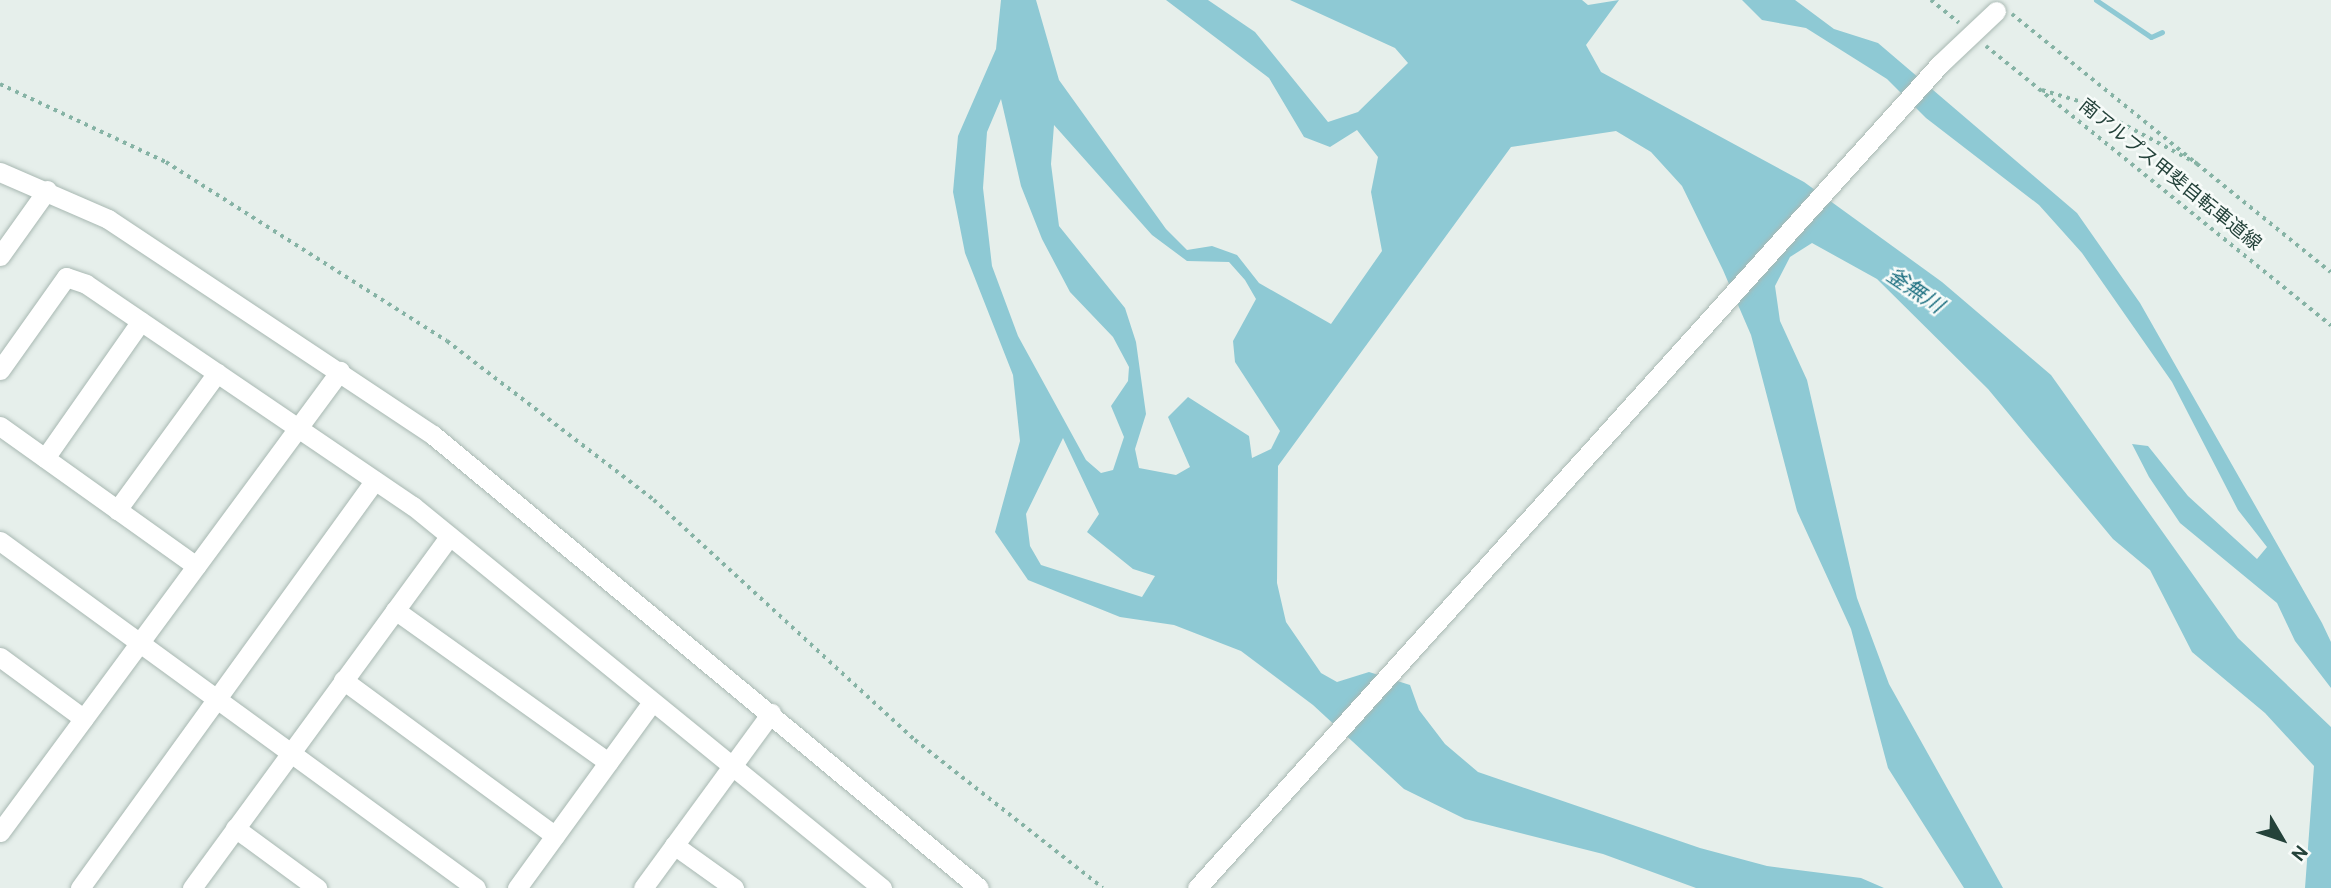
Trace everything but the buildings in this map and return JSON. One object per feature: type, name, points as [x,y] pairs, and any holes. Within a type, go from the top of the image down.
[{"type":"street","points":[[1197,888],[1947,57],[2001,5]]},
{"type":"street","points":[[0,172],[47,190],[108,219],[340,371],[476,467],[979,888]]},
{"type":"street","points":[[0,256],[47,190]]},
{"type":"street","points":[[0,370],[66,277],[141,321],[375,480],[450,536],[882,888]]},
{"type":"street","points":[[46,458],[141,321]]},
{"type":"street","points":[[0,832],[340,371]]},
{"type":"street","points":[[117,510],[217,373]]},
{"type":"street","points":[[0,426],[196,566]]},
{"type":"street","points":[[80,888],[375,480]]},
{"type":"street","points":[[192,888],[289,752],[450,536]]},
{"type":"street","points":[[0,541],[476,888]]},
{"type":"street","points":[[395,610],[608,762]]},
{"type":"street","points":[[1,661],[84,719]]},
{"type":"street","points":[[343,680],[555,836]]},
{"type":"street","points":[[517,888],[652,702]]},
{"type":"street","points":[[643,888],[771,713]]},
{"type":"street","points":[[235,828],[317,888]]},
{"type":"street","points":[[674,845],[734,888]]},
{"type":"path","points":[[2001,5],[2331,272]]},
{"type":"path","name":"南アルプス甲斐自転車道線","points":[[1990,49],[2331,325]]},
{"type":"path","points":[[0,84],[166,162],[447,341],[654,500],[915,740],[1103,888]]},
{"type":"path","points":[[2040,89],[2082,102],[2203,166]]},
{"type":"water","name":"釜無川","points":[[1001,0],[1036,0],[1059,80],[1166,229],[1187,250],[1212,246],[1237,255],[1259,283],[1331,324],[1382,251],[1371,192],[1378,157],[1357,130],[1330,147],[1304,137],[1269,78],[1166,0],[1208,0],[1255,32],[1328,122],[1358,112],[1408,63],[1395,48],[1290,0],[1582,0],[1588,5],[1619,0],[1586,45],[1601,72],[1804,182],[1942,282],[2051,375],[2238,638],[2331,727],[2331,888],[2305,888],[2314,766],[2265,713],[2192,652],[2150,570],[2113,539],[1988,389],[1877,279],[1812,243],[1790,257],[1775,286],[1780,321],[1807,380],[1857,598],[1889,684],[2003,888],[1964,888],[1888,768],[1851,629],[1797,511],[1751,335],[1723,270],[1682,186],[1651,152],[1616,131],[1511,147],[1278,466],[1277,583],[1286,622],[1321,673],[1337,682],[1369,672],[1410,685],[1419,710],[1445,744],[1478,772],[1700,848],[1767,866],[1861,878],[1884,888],[1696,888],[1603,854],[1465,819],[1404,789],[1313,705],[1241,651],[1174,625],[1120,617],[1028,580],[995,532],[1020,441],[1013,375],[965,253],[953,192],[958,136],[996,49]],"holes":[[[1001,99],[1021,186],[1042,239],[1070,292],[1113,337],[1129,367],[1128,381],[1111,406],[1124,437],[1113,470],[1101,473],[1086,460],[1018,336],[992,266],[983,188],[987,132]],[[1054,125],[1152,235],[1187,261],[1229,262],[1245,280],[1256,299],[1233,341],[1235,362],[1280,431],[1271,449],[1252,458],[1249,436],[1188,397],[1168,417],[1190,467],[1176,475],[1139,468],[1135,449],[1146,414],[1136,342],[1125,308],[1059,226],[1051,164]],[[1063,438],[1099,514],[1087,532],[1133,569],[1155,576],[1142,597],[1041,565],[1030,546],[1026,514]]]},
{"type":"water","points":[[1742,0],[1795,0],[1834,29],[1878,43],[2077,213],[2140,303],[2322,623],[2331,642],[2331,688],[2295,641],[2277,603],[2180,523],[2149,477],[2132,444],[2148,446],[2188,496],[2257,559],[2267,547],[2238,510],[2172,382],[2082,253],[2039,205],[1926,118],[1887,79],[1806,28],[1762,20]]},
{"type":"waterway","points":[[2096,0],[2151,37],[2162,32]]}]
